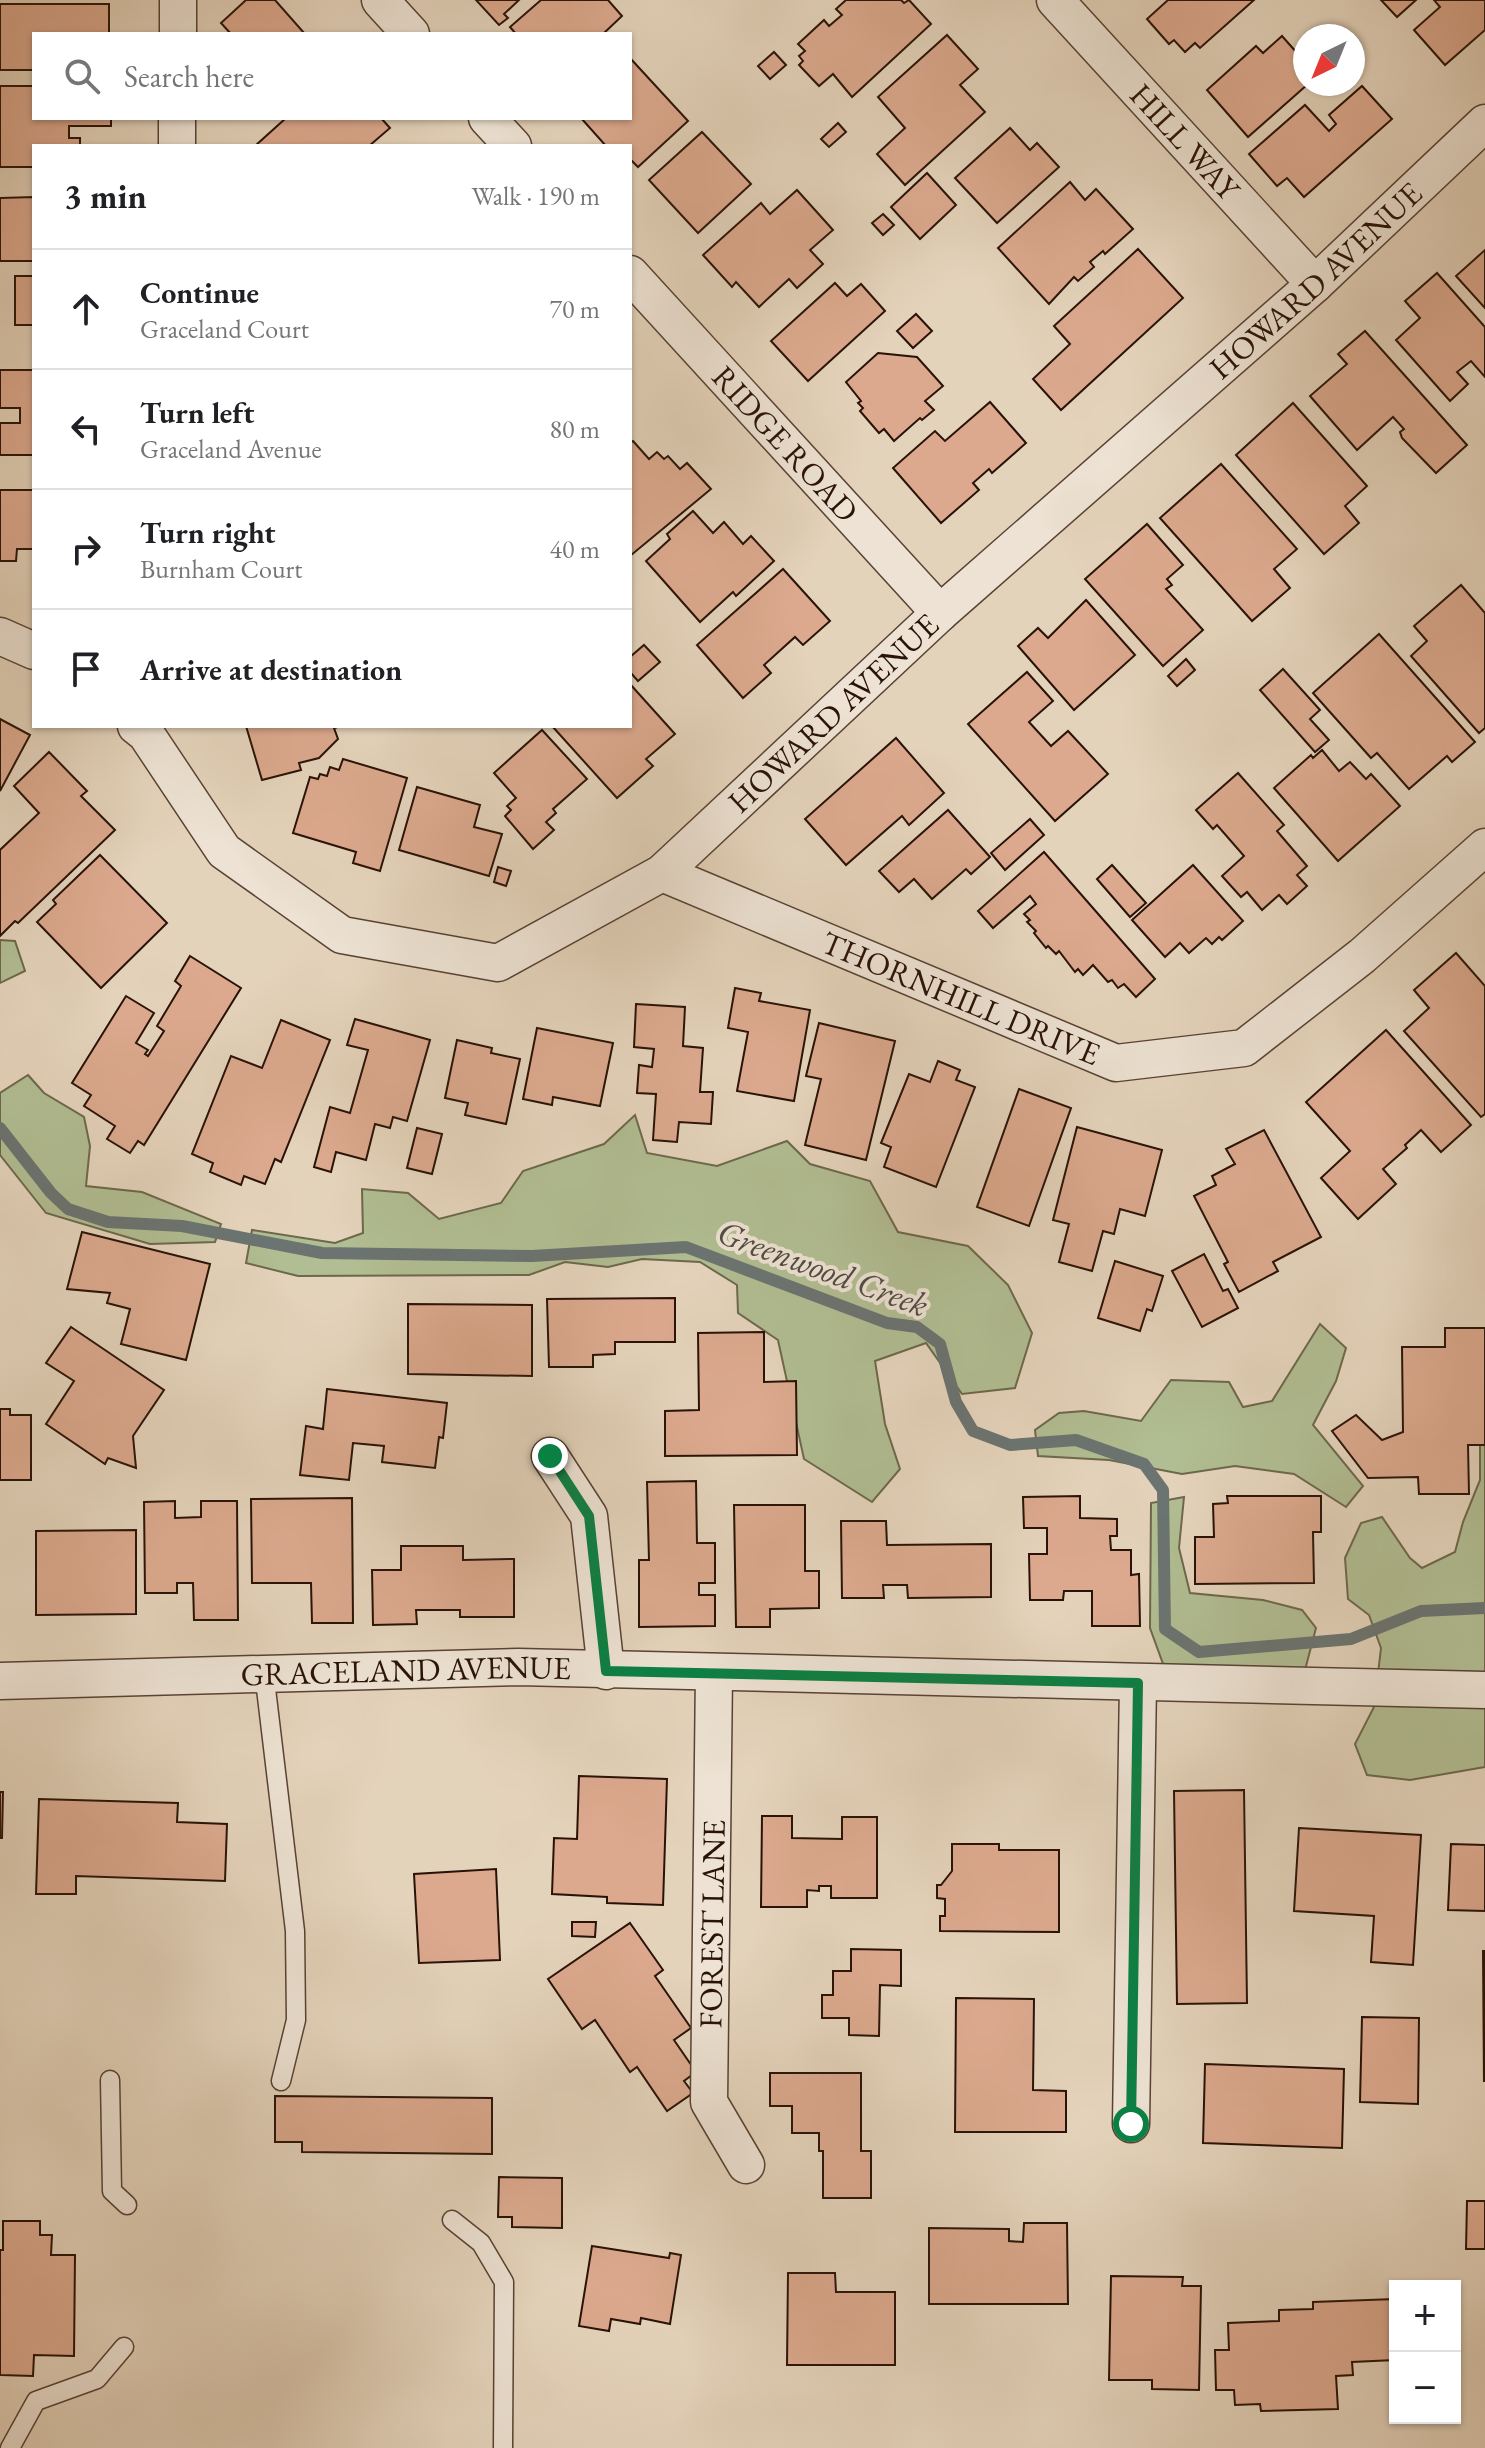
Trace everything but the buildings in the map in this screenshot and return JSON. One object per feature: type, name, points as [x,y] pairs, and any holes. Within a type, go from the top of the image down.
[{"type":"street","points":[[178,0],[178,32]]},
{"type":"street","points":[[380,0],[409,32]]},
{"type":"street","name":"HILL WAY","points":[[1055,0],[1315,284]]},
{"type":"street","points":[[177,120],[177,144]]},
{"type":"street","points":[[489,120],[511,144]]},
{"type":"street","name":"HOWARD AVENUE","points":[[144,729],[224,851],[342,935],[498,963],[662,873],[940,613],[1315,284],[1485,123]]},
{"type":"street","name":"RIDGE ROAD","points":[[632,276],[940,613]]},
{"type":"street","points":[[0,636],[32,650]]},
{"type":"street","name":"THORNHILL DRIVE","points":[[662,873],[1116,1063],[1244,1048],[1362,956],[1485,847]]},
{"type":"street","points":[[550,1456],[589,1516],[606,1671]]},
{"type":"street","name":"GRACELAND AVENUE","points":[[0,1681],[518,1667],[1485,1690]]},
{"type":"street","name":"FOREST LANE","points":[[714,1672],[709,2102],[746,2165]]},
{"type":"street","points":[[1131,2124],[1138,1683]]},
{"type":"lane","points":[[264,1672],[295,1931],[296,2020],[281,2081]]},
{"type":"lane","points":[[110,2080],[112,2191],[127,2205]]},
{"type":"lane","points":[[452,2220],[481,2243],[504,2282],[503,2448]]},
{"type":"lane","points":[[10,2448],[36,2401],[97,2379],[124,2347]]},
{"type":"green space","points":[[0,940],[15,941],[25,971],[0,983]]},
{"type":"green space","points":[[28,1075],[44,1093],[84,1117],[90,1146],[86,1186],[142,1192],[221,1224],[215,1242],[150,1244],[46,1213],[0,1155],[0,1093]]},
{"type":"green space","points":[[635,1115],[647,1153],[717,1166],[787,1141],[810,1164],[870,1181],[898,1232],[968,1246],[1008,1285],[1032,1333],[1015,1388],[962,1394],[926,1343],[875,1361],[885,1424],[900,1469],[872,1502],[804,1459],[778,1340],[738,1313],[737,1285],[700,1262],[642,1259],[608,1267],[565,1262],[529,1275],[298,1276],[246,1263],[252,1230],[335,1243],[363,1233],[362,1189],[408,1193],[439,1219],[501,1203],[523,1171],[604,1144]]},
{"type":"green space","points":[[1320,1324],[1346,1348],[1336,1381],[1313,1425],[1363,1486],[1346,1507],[1294,1474],[1235,1466],[1182,1474],[1109,1460],[1038,1456],[1035,1430],[1059,1413],[1084,1411],[1141,1421],[1171,1380],[1229,1382],[1243,1407],[1272,1401]]},
{"type":"green space","points":[[1485,1409],[1485,1767],[1410,1780],[1367,1775],[1355,1744],[1374,1707],[1381,1648],[1369,1615],[1348,1599],[1345,1558],[1361,1523],[1382,1517],[1410,1558],[1422,1568],[1455,1552],[1480,1480],[1480,1415]]},
{"type":"green space","points":[[1184,1497],[1179,1548],[1190,1593],[1263,1600],[1302,1610],[1316,1628],[1305,1670],[1166,1672],[1150,1628],[1151,1503]]},
{"type":"waterway","name":"Greenwood Creek","points":[[0,1128],[51,1193],[68,1209],[108,1222],[182,1226],[322,1253],[532,1256],[686,1247],[887,1323],[917,1327],[940,1344],[956,1402],[973,1431],[1010,1445],[1076,1440],[1144,1464],[1163,1490],[1165,1629],[1199,1652],[1351,1639],[1421,1611],[1485,1608]]},
{"type":"route","points":[[550,1456],[589,1516],[606,1671],[1138,1683],[1131,2124]]}]
